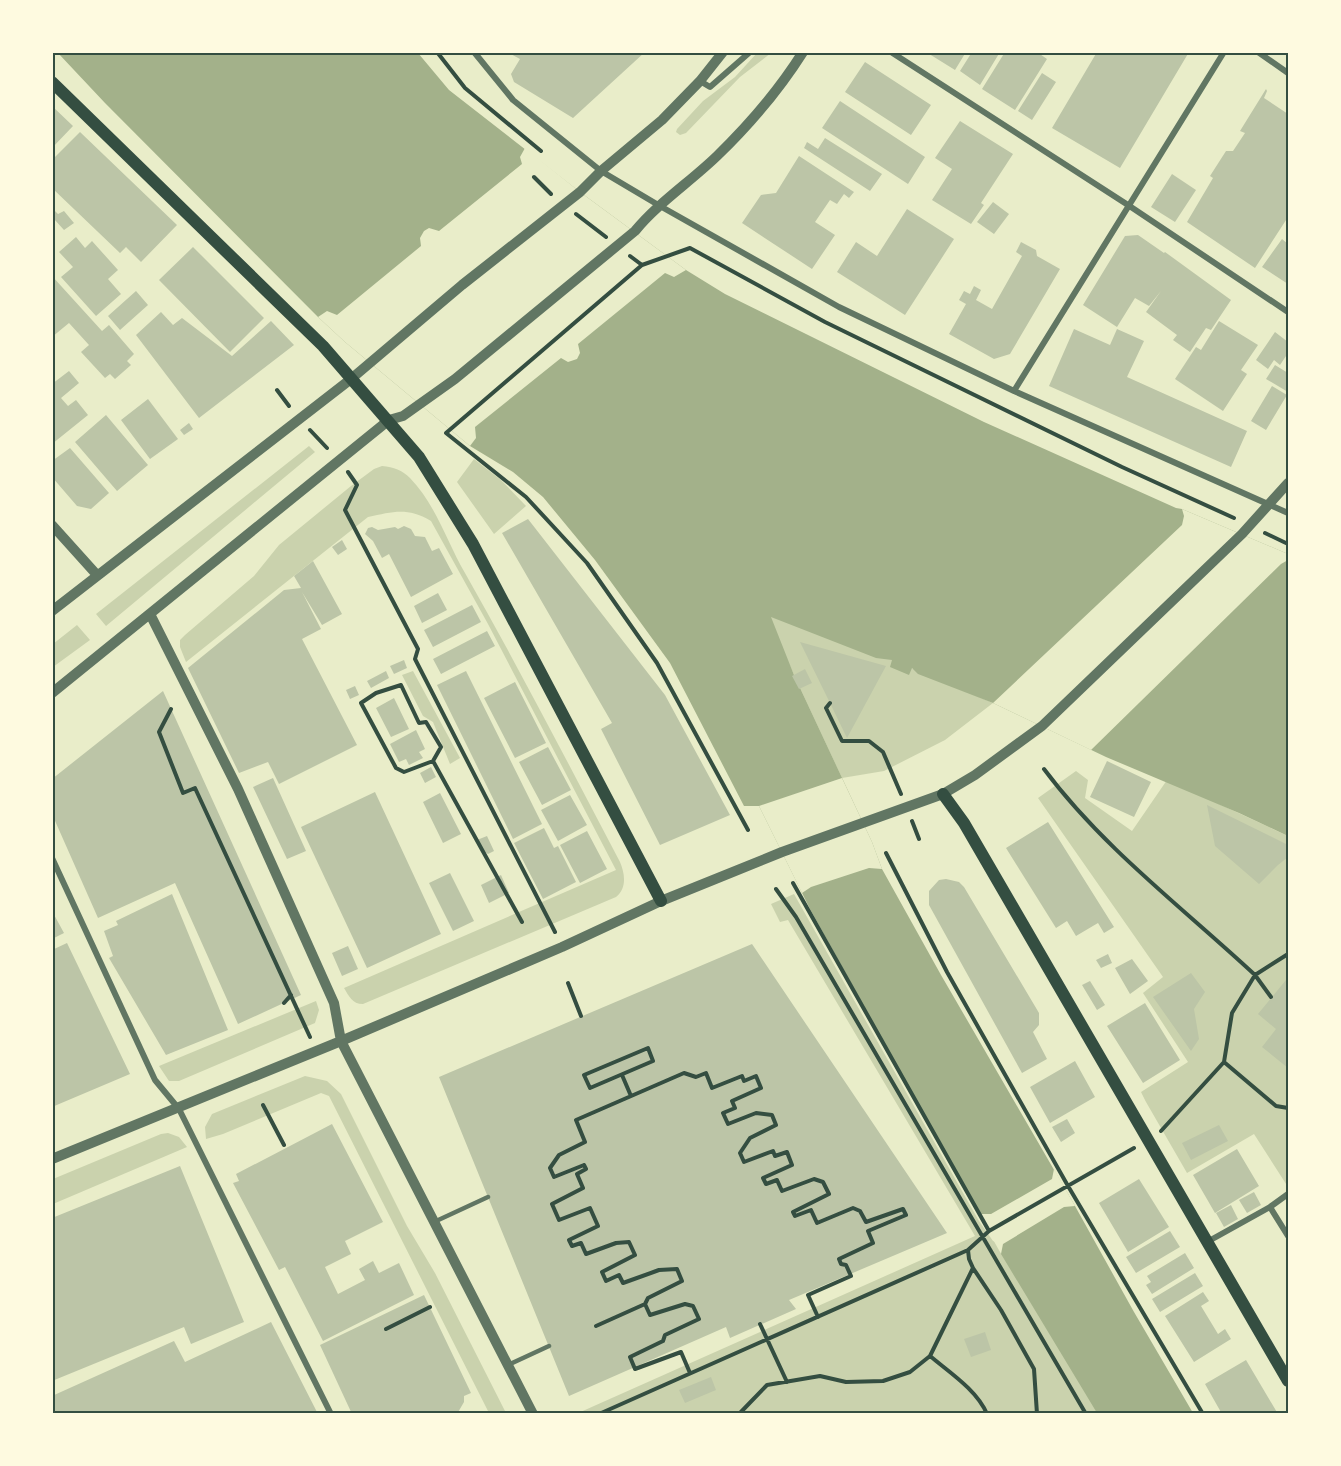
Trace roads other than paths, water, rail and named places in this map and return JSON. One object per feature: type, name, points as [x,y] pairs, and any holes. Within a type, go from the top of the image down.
[{"type":"main road","points":[[52,82],[323,346],[389,420],[418,457],[473,544],[661,901]]},
{"type":"main road","points":[[943,794],[963,823],[1288,1381]]},
{"type":"street","points":[[474,52],[513,100],[601,171],[660,206],[839,307],[1014,391],[1288,513]]},
{"type":"street","points":[[52,611],[351,379],[462,285],[580,192],[601,171],[662,120],[700,81],[723,52]]},
{"type":"street","points":[[700,81],[710,87],[750,52]]},
{"type":"street","points":[[52,693],[389,420],[403,416],[455,379],[634,231],[648,215],[717,156],[765,104],[803,52]]},
{"type":"street","points":[[891,52],[1128,205],[1288,312]]},
{"type":"street","points":[[1014,391],[1224,52]]},
{"type":"street","points":[[1258,52],[1288,73]]},
{"type":"street","points":[[52,1159],[342,1041],[562,947],[661,901],[782,852],[943,794],[1042,726],[1242,534],[1288,483]]},
{"type":"street","points":[[52,525],[97,575]]},
{"type":"street","points":[[150,614],[238,789],[334,1003],[342,1041],[533,1413]]},
{"type":"street","points":[[52,858],[155,1080],[179,1109],[331,1413]]},
{"type":"street","points":[[1208,1242],[1270,1207],[1288,1194]]},
{"type":"street","points":[[1270,1207],[1288,1236]]},
{"type":"lane","points":[[434,1222],[488,1197]]},
{"type":"lane","points":[[508,1365],[549,1346]]}]
